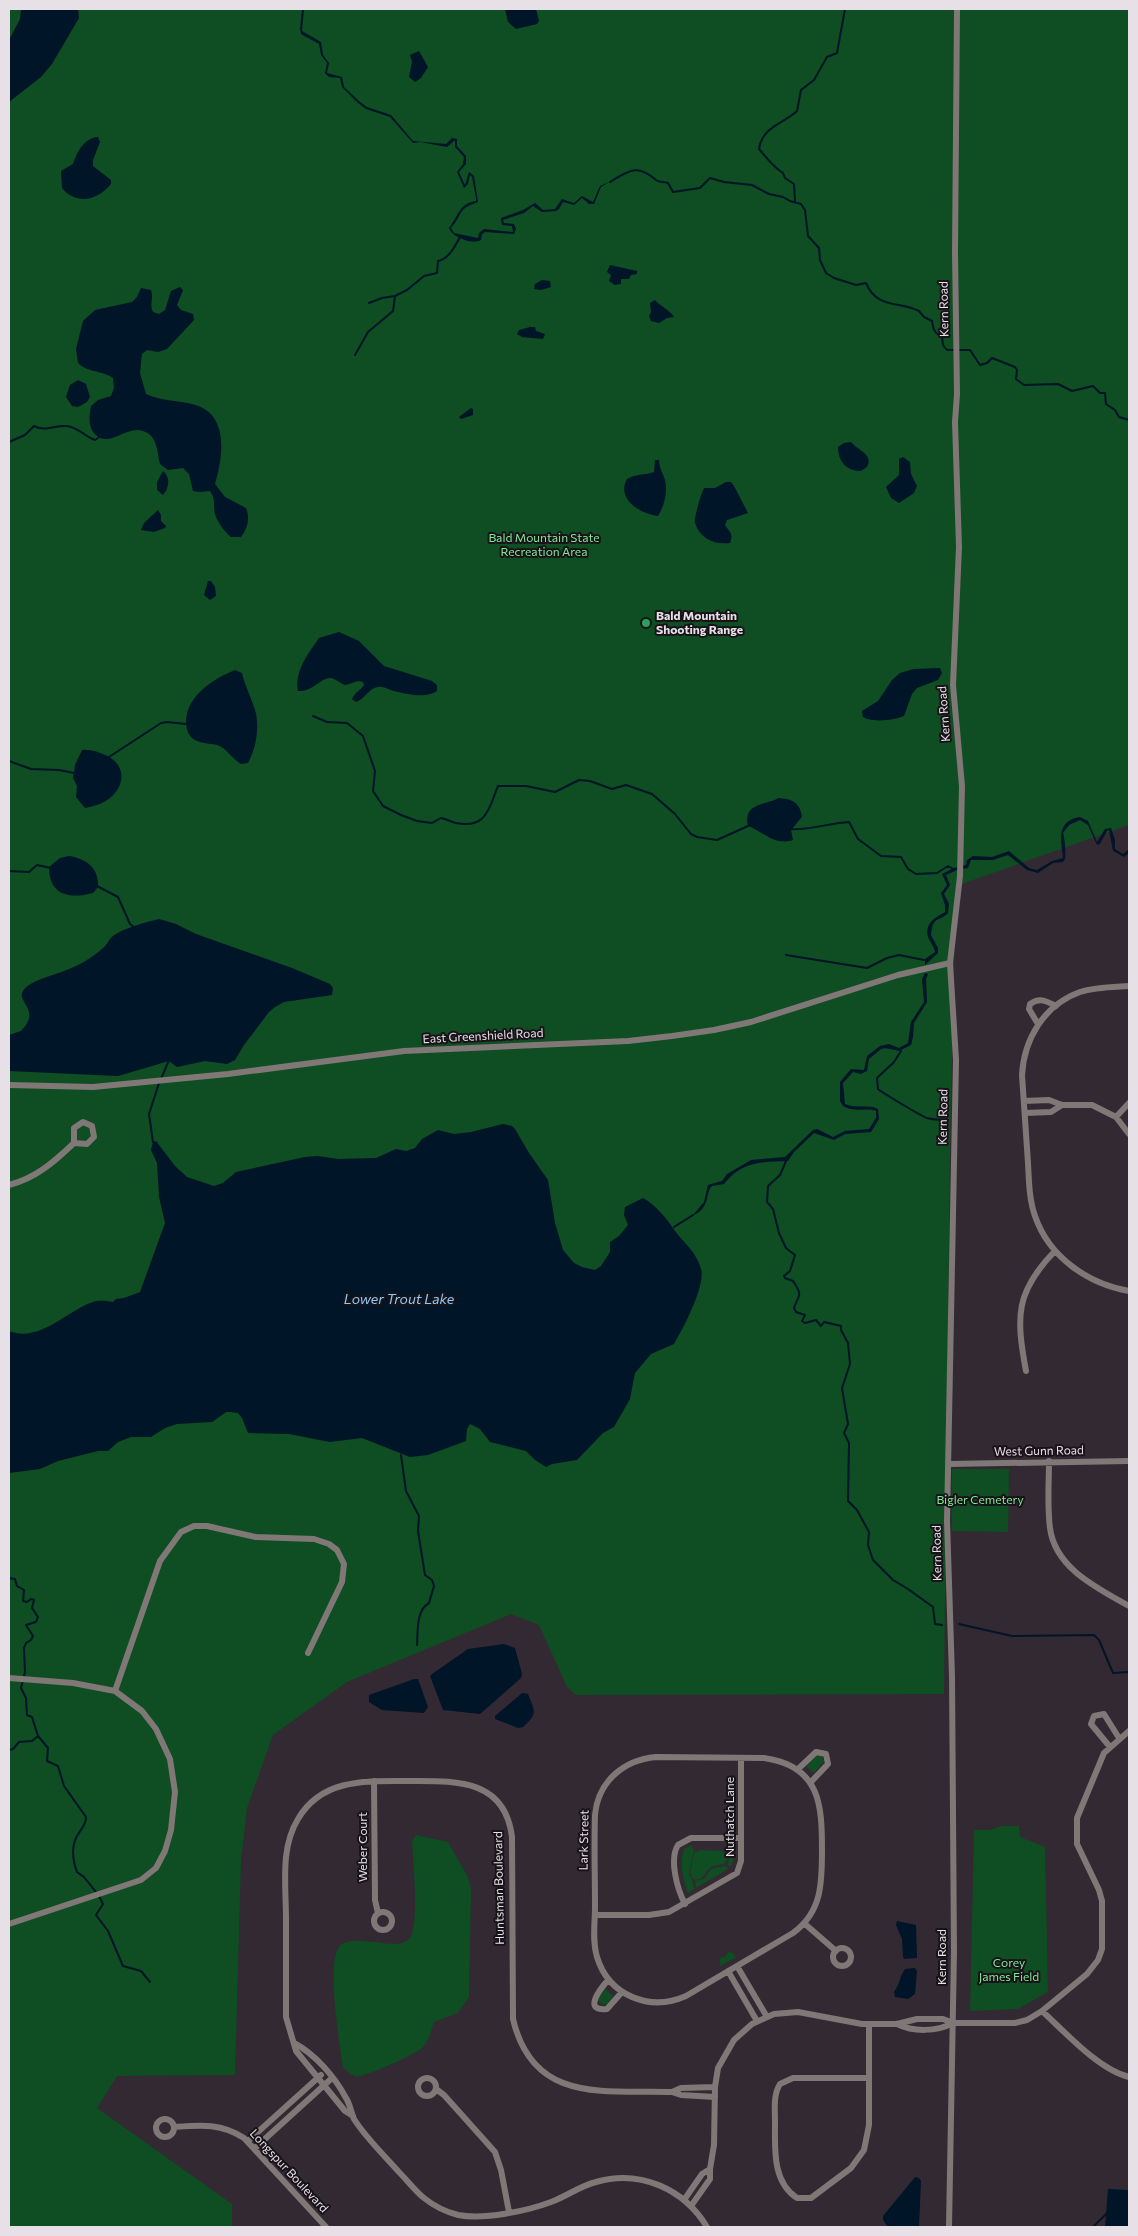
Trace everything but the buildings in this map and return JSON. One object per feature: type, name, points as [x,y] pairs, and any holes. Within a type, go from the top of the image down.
[{"type":"street","name":"Kern Road","points":[[949,2227],[953,2023],[952,1686],[947,1520],[950,1279],[956,1060],[950,964],[960,876],[962,786],[953,685],[959,546],[955,422],[957,394],[954,252],[957,9]]},
{"type":"street","name":"East Greenshield Road","points":[[9,1085],[93,1087],[228,1074],[404,1051],[628,1041],[672,1036],[751,1022],[898,975],[950,964]]},
{"type":"street","points":[[1129,986],[1081,992],[1070,996],[1056,1006],[1038,1024],[1030,1037],[1023,1060],[1031,1198],[1042,1232],[1055,1251],[1076,1269],[1095,1281],[1129,1291]]},
{"type":"street","points":[[1038,1024],[1029,1009],[1030,1004],[1036,1000],[1043,1000],[1056,1006]]},
{"type":"street","points":[[1024,1101],[1049,1100],[1062,1105],[1092,1105],[1116,1117],[1129,1133]]},
{"type":"street","points":[[1116,1117],[1129,1103]]},
{"type":"street","points":[[1025,1113],[1051,1112],[1062,1105]]},
{"type":"street","points":[[9,1185],[46,1169],[74,1143]]},
{"type":"street","points":[[1026,1371],[1020,1332],[1021,1307],[1031,1280],[1038,1268],[1055,1251]]},
{"type":"street","name":"West Gunn Road","points":[[949,1464],[1129,1461]]},
{"type":"street","points":[[1048,1462],[1050,1526],[1059,1556],[1084,1578],[1129,1606]]},
{"type":"street","points":[[115,1691],[160,1561],[182,1532],[194,1526],[207,1526],[256,1537],[314,1539],[329,1544],[336,1550],[344,1564],[342,1582],[308,1653]]},
{"type":"street","points":[[9,1678],[73,1683],[115,1691],[142,1711],[156,1729],[170,1759],[175,1792],[171,1830],[165,1851],[156,1868],[141,1880],[9,1924]]},
{"type":"street","points":[[1110,1747],[1091,1724],[1094,1716],[1104,1714],[1120,1738]]},
{"type":"street","points":[[691,2206],[710,2179],[714,2152],[715,2087],[718,2068],[729,2047],[739,2034],[757,2021],[767,2017],[798,2012],[839,2021],[869,2024],[897,2024],[918,2019],[944,2019],[953,2023],[1015,2023],[1027,2020],[1042,2011],[1087,1974],[1098,1960],[1102,1949],[1102,1901],[1100,1890],[1080,1852],[1076,1836],[1077,1818],[1104,1753],[1129,1731]]},
{"type":"street","points":[[797,1770],[816,1752],[820,1751],[826,1754],[828,1764],[810,1783]]},
{"type":"street","name":"Lark Street","points":[[648,1758],[773,1759],[797,1770],[810,1783],[816,1794],[821,1811],[822,1883],[817,1904],[805,1924],[686,1996],[671,2002],[643,2001],[622,1992],[608,1980],[596,1952],[595,1810],[599,1796],[610,1778],[627,1764],[648,1758]]},
{"type":"street","name":"Nuthatch Lane","points":[[595,1915],[656,1915],[669,1912],[737,1873],[742,1861],[741,1758]]},
{"type":"street","name":"Weber Court","points":[[374,1781],[375,1900],[378,1913]]},
{"type":"street","name":"Huntsman Boulevard","points":[[353,2116],[345,2111],[319,2076],[296,2051],[289,2031],[286,2017],[286,1860],[289,1839],[302,1813],[319,1796],[344,1784],[374,1781],[449,1781],[466,1783],[487,1793],[503,1811],[512,1837],[513,2019],[523,2047],[539,2067],[559,2082],[584,2090],[672,2092],[681,2095],[715,2097]]},
{"type":"street","points":[[685,1904],[676,1878],[675,1853],[678,1844],[691,1838],[741,1838]]},
{"type":"street","points":[[805,1924],[836,1951]]},
{"type":"street","points":[[737,1966],[767,2017]]},
{"type":"street","points":[[728,1971],[757,2021]]},
{"type":"street","points":[[608,1980],[596,1994],[594,2002],[596,2005],[603,2009],[610,2007],[622,1992]]},
{"type":"street","points":[[1042,2011],[1105,2067],[1129,2077]]},
{"type":"street","points":[[897,2024],[905,2028],[943,2029],[953,2023]]},
{"type":"street","points":[[869,2024],[869,2078],[869,2131],[860,2157],[844,2174],[811,2198],[797,2198],[784,2184],[776,2164],[775,2097],[780,2084],[793,2078],[869,2078]]},
{"type":"street","points":[[294,2043],[310,2054],[326,2070],[346,2098],[353,2116],[368,2138],[413,2187],[436,2206],[456,2214],[472,2216],[508,2212],[551,2202],[590,2183],[619,2178],[634,2179],[656,2184],[684,2200],[707,2227]]},
{"type":"street","points":[[248,2141],[326,2070]]},
{"type":"street","points":[[254,2148],[332,2078]]},
{"type":"street","name":"Huntsman Boulevard","points":[[672,2092],[693,2086],[715,2087]]},
{"type":"street","points":[[436,2089],[444,2095],[495,2152],[501,2170],[508,2212]]},
{"type":"street","name":"Longspur Boulevard","points":[[175,2127],[217,2126],[230,2130],[248,2141],[326,2227]]},
{"type":"street","points":[[684,2200],[702,2174],[710,2169]]},
{"type":"green space","name":"Bald Mountain State Recreation Area","points":[[9,9],[1129,9],[1129,825],[956,886],[950,1145],[944,1694],[576,1695],[567,1687],[539,1625],[511,1614],[347,1682],[273,1735],[247,1808],[241,1861],[235,2075],[117,2076],[97,2108],[232,2204],[232,2227],[9,2227]]},
{"type":"green space","name":"Bigler Cemetery","points":[[952,1469],[1009,1469],[1008,1532],[952,1531]]},
{"type":"green space","points":[[817,1755],[821,1756],[824,1761],[814,1773],[806,1766]]},
{"type":"green space","name":"Corey James Field","points":[[1001,1826],[1019,1826],[1020,1837],[1045,1847],[1048,1992],[1018,2009],[970,2011],[974,1830],[990,1830]]},
{"type":"green space","points":[[416,1835],[448,1842],[468,1877],[471,1889],[469,1997],[458,2013],[434,2022],[427,2041],[419,2050],[382,2068],[364,2075],[354,2076],[343,2067],[339,2040],[334,1982],[334,1965],[337,1952],[342,1944],[350,1941],[398,1944],[409,1939],[412,1933],[415,1908],[412,1841]]},
{"type":"green space","points":[[691,1845],[694,1850],[689,1874],[694,1889],[688,1893],[683,1877],[682,1860],[684,1849]]},
{"type":"green space","points":[[726,1846],[733,1846],[733,1862],[731,1867],[728,1865],[729,1857],[725,1850]]},
{"type":"green space","points":[[701,1850],[722,1851],[727,1859],[724,1864],[710,1868],[702,1878],[697,1880],[693,1879],[690,1873],[694,1853]]},
{"type":"green space","points":[[725,1866],[728,1869],[696,1888],[695,1881],[704,1879],[711,1869]]},
{"type":"green space","points":[[728,1952],[733,1953],[736,1957],[720,1966],[720,1958],[725,1957]]},
{"type":"green space","points":[[605,1989],[613,1996],[607,2004],[603,2005],[598,2000]]},
{"type":"water","points":[[21,9],[78,9],[79,18],[52,64],[41,77],[9,102],[9,40],[20,19]]},
{"type":"water","points":[[302,9],[304,9],[302,31],[321,42],[323,55],[329,63],[327,73],[342,77],[344,87],[360,102],[367,107],[391,115],[413,141],[446,144],[452,138],[457,139],[457,146],[466,156],[466,164],[459,172],[465,185],[469,172],[474,176],[478,202],[466,207],[461,212],[451,228],[454,233],[478,238],[479,233],[484,229],[513,232],[512,226],[502,225],[501,218],[523,210],[535,203],[543,210],[555,209],[562,199],[574,203],[582,196],[593,202],[600,186],[609,182],[601,187],[594,204],[589,204],[582,198],[574,205],[563,202],[556,211],[542,212],[533,206],[524,213],[503,220],[504,223],[514,224],[516,229],[514,234],[485,232],[482,234],[481,240],[473,242],[458,237],[451,231],[449,228],[462,208],[470,202],[476,201],[476,198],[472,177],[470,175],[468,184],[464,188],[457,172],[463,164],[464,157],[455,147],[455,140],[447,147],[420,142],[413,143],[390,117],[366,109],[358,103],[342,87],[340,78],[329,77],[325,73],[327,63],[321,55],[319,44],[301,34]]},
{"type":"water","points":[[505,9],[536,9],[539,21],[537,24],[516,29],[508,22]]},
{"type":"water","points":[[419,51],[428,67],[421,78],[415,82],[409,77],[412,62],[410,55]]},
{"type":"water","points":[[98,137],[100,142],[93,160],[93,166],[111,180],[111,184],[93,197],[80,199],[74,197],[62,188],[61,171],[73,164],[79,150],[85,143]]},
{"type":"water","points":[[610,265],[637,271],[637,274],[631,275],[629,279],[621,279],[621,284],[615,285],[609,281],[611,275],[607,272]]},
{"type":"water","points":[[542,280],[550,281],[551,287],[541,290],[534,289],[535,284]]},
{"type":"water","points":[[180,287],[183,290],[177,305],[181,310],[193,314],[194,320],[167,349],[158,352],[147,350],[142,354],[140,373],[146,394],[192,404],[204,409],[213,416],[221,437],[220,461],[215,484],[225,497],[246,508],[248,523],[241,537],[231,537],[219,523],[215,514],[214,499],[210,491],[193,491],[189,474],[183,468],[168,470],[160,464],[156,445],[148,433],[137,430],[107,439],[96,435],[90,426],[91,406],[98,400],[111,396],[114,388],[113,378],[109,375],[86,368],[78,363],[76,349],[83,321],[95,310],[132,302],[137,297],[141,288],[151,290],[153,312],[159,314],[165,310],[171,291]]},
{"type":"water","points":[[655,300],[674,317],[667,318],[659,323],[651,321],[649,316],[651,312],[650,303]]},
{"type":"water","points":[[535,327],[536,331],[545,334],[543,339],[522,337],[517,334],[519,330]]},
{"type":"water","points":[[78,380],[86,384],[90,397],[87,402],[78,407],[72,406],[66,397],[70,385]]},
{"type":"water","points":[[471,408],[473,409],[473,415],[461,419],[459,417]]},
{"type":"water","points":[[851,442],[867,456],[869,463],[861,471],[847,467],[839,457],[838,447],[844,443]]},
{"type":"water","points":[[903,457],[910,462],[911,474],[917,486],[914,493],[899,503],[891,498],[886,487],[899,475],[899,459]]},
{"type":"water","points":[[655,460],[659,460],[666,485],[665,499],[658,516],[637,509],[627,499],[624,486],[627,479],[633,476],[654,472]]},
{"type":"water","points":[[163,471],[166,473],[168,483],[163,495],[157,490],[157,482]]},
{"type":"water","points":[[726,482],[731,482],[734,486],[748,513],[727,520],[725,525],[731,533],[730,543],[719,543],[704,537],[697,529],[695,520],[704,488],[715,488]]},
{"type":"water","points":[[158,510],[161,515],[161,521],[166,526],[165,528],[154,532],[141,530],[144,523]]},
{"type":"water","points":[[208,581],[211,581],[215,587],[216,596],[210,600],[204,595]]},
{"type":"water","points":[[339,632],[359,641],[384,666],[432,681],[437,685],[437,691],[427,695],[416,695],[378,687],[372,689],[356,702],[352,699],[364,685],[363,682],[358,681],[346,685],[335,679],[327,678],[308,689],[298,691],[297,684],[300,670],[319,638]]},
{"type":"water","points":[[940,668],[942,673],[938,680],[917,688],[912,694],[904,716],[884,720],[872,720],[863,717],[862,711],[878,701],[892,680],[900,673],[914,669]]},
{"type":"water","points":[[235,670],[242,673],[255,710],[257,723],[255,744],[251,757],[248,763],[241,764],[221,746],[192,738],[186,723],[191,703],[203,689],[218,678]]},
{"type":"water","points":[[82,750],[94,751],[112,759],[120,768],[121,774],[119,786],[110,798],[95,806],[85,808],[76,797],[77,786],[73,778],[75,765]]},
{"type":"water","points":[[778,798],[795,802],[801,812],[802,817],[791,830],[793,840],[775,840],[748,826],[747,818],[753,808]]},
{"type":"water","points":[[1080,817],[1088,821],[1097,842],[1105,829],[1111,828],[1115,840],[1115,849],[1123,854],[1129,849],[1129,853],[1124,857],[1113,851],[1109,830],[1100,844],[1097,845],[1088,825],[1080,820],[1069,825],[1063,833],[1065,859],[1063,862],[1053,863],[1038,873],[1027,870],[1008,855],[993,860],[971,860],[968,868],[946,875],[950,885],[944,894],[949,904],[948,913],[936,920],[933,925],[931,935],[938,948],[938,953],[925,965],[925,959],[935,952],[928,937],[929,924],[945,912],[941,893],[947,885],[942,874],[966,865],[967,860],[973,856],[992,857],[1009,851],[1029,868],[1037,870],[1052,861],[1063,858],[1061,838],[1064,827],[1072,819]]},
{"type":"water","points":[[69,856],[81,859],[94,870],[98,880],[98,887],[93,893],[76,896],[69,895],[57,890],[53,884],[49,867],[60,858]]},
{"type":"water","points":[[159,919],[330,984],[333,988],[332,995],[284,1002],[275,1007],[244,1045],[235,1060],[227,1064],[205,1061],[177,1067],[169,1061],[118,1076],[9,1071],[9,1035],[21,1031],[27,1024],[29,1017],[29,1012],[22,995],[26,987],[85,961],[99,952],[118,933]]},
{"type":"water","points":[[925,973],[928,974],[926,979],[927,1002],[914,1023],[911,1045],[899,1051],[885,1048],[881,1050],[869,1059],[867,1071],[861,1074],[853,1072],[843,1083],[845,1104],[878,1109],[879,1119],[871,1132],[845,1134],[834,1140],[814,1133],[794,1152],[788,1161],[753,1164],[738,1171],[724,1184],[712,1186],[705,1205],[693,1215],[704,1202],[708,1185],[722,1181],[727,1174],[751,1160],[785,1157],[813,1130],[817,1129],[833,1137],[845,1131],[869,1129],[876,1118],[876,1111],[852,1109],[843,1106],[840,1101],[840,1082],[851,1069],[864,1070],[867,1056],[880,1046],[889,1044],[899,1048],[908,1043],[911,1022],[924,1002],[922,979]]},
{"type":"water","name":"Lower Trout Lake","points":[[503,1124],[512,1126],[515,1129],[548,1180],[555,1223],[563,1250],[574,1263],[595,1270],[601,1266],[610,1252],[610,1242],[619,1236],[628,1225],[624,1215],[625,1207],[643,1198],[665,1217],[693,1253],[701,1269],[702,1276],[697,1296],[674,1344],[651,1354],[635,1373],[630,1399],[614,1427],[603,1433],[577,1460],[552,1464],[546,1467],[526,1451],[490,1442],[480,1429],[470,1424],[467,1429],[466,1441],[428,1455],[410,1457],[362,1438],[330,1442],[289,1434],[248,1433],[238,1413],[226,1412],[212,1422],[177,1424],[165,1428],[151,1437],[131,1437],[118,1442],[108,1451],[98,1451],[58,1461],[40,1469],[9,1473],[9,1331],[20,1334],[31,1333],[93,1302],[113,1302],[116,1299],[140,1292],[165,1223],[159,1197],[157,1163],[151,1150],[153,1142],[156,1141],[175,1166],[187,1177],[214,1186],[223,1183],[236,1172],[305,1157],[318,1156],[338,1159],[376,1158],[396,1149],[406,1151],[415,1148],[422,1139],[438,1130],[454,1134]]},
{"type":"water","points":[[504,1644],[515,1648],[522,1674],[521,1678],[480,1714],[443,1710],[430,1676],[468,1649]]},
{"type":"water","points":[[418,1679],[428,1707],[424,1713],[382,1710],[369,1702],[369,1695]]},
{"type":"water","points":[[522,1693],[528,1694],[534,1712],[523,1727],[518,1728],[495,1719],[495,1716]]},
{"type":"water","points":[[897,1921],[916,1925],[917,1958],[904,1959],[902,1939],[896,1925]]},
{"type":"water","points":[[915,1968],[917,1971],[915,1994],[908,1999],[895,1997],[894,1992],[903,1971]]},
{"type":"water","points":[[915,2177],[921,2181],[919,2227],[888,2227],[883,2220],[883,2216]]},
{"type":"water","points":[[1108,2189],[1129,2190],[1129,2227],[1105,2227]]},
{"type":"waterway","points":[[795,201],[794,184],[785,178],[783,173],[759,149],[764,136],[797,111],[801,90],[814,80],[827,57],[837,53],[845,9]]},
{"type":"waterway","points":[[610,182],[623,174],[638,170],[658,181],[668,183],[673,192],[700,188],[710,178],[724,182],[752,185],[769,194],[801,204],[805,210],[808,236],[819,248],[820,260],[826,273],[834,278],[856,285],[866,283],[876,297],[882,301],[919,311],[924,317],[932,321],[934,330],[942,336],[943,345],[947,350],[970,350],[980,365],[987,363],[992,358],[1015,367],[1017,370],[1016,379],[1024,385],[1058,384],[1072,391],[1093,386],[1100,393],[1105,393],[1106,404],[1115,410],[1119,417],[1129,420]]},
{"type":"waterway","points":[[369,303],[395,296],[407,290],[424,276],[437,273],[438,261],[448,255],[460,237]]},
{"type":"waterway","points":[[355,355],[368,332],[393,311],[395,296]]},
{"type":"waterway","points":[[9,442],[25,435],[34,426],[38,428],[70,426],[91,439],[95,440],[98,438]]},
{"type":"waterway","points":[[313,716],[327,722],[347,723],[363,736],[375,771],[373,791],[383,806],[417,821],[432,823],[441,818],[456,823],[474,823],[481,820],[489,809],[498,786],[526,786],[555,792],[579,780],[590,781],[612,789],[626,785],[652,794],[675,814],[691,834],[697,837],[717,840],[748,826]]},
{"type":"waterway","points":[[109,757],[161,723],[186,724]]},
{"type":"waterway","points":[[9,761],[31,769],[59,770],[74,773]]},
{"type":"waterway","points":[[789,829],[804,829],[849,822],[858,839],[881,856],[901,857],[908,869],[916,874],[937,873],[948,866],[953,869]]},
{"type":"waterway","points":[[9,871],[29,872],[37,865],[51,868]]},
{"type":"waterway","points":[[97,886],[118,897],[130,924],[135,928]]},
{"type":"waterway","points":[[786,955],[867,968],[887,958],[899,955],[924,960]]},
{"type":"waterway","points":[[901,1051],[894,1062],[877,1078],[878,1089],[927,1118],[948,1120]]},
{"type":"waterway","points":[[161,1079],[169,1060]]},
{"type":"waterway","points":[[153,1142],[149,1114],[159,1083]]},
{"type":"waterway","points":[[786,1161],[780,1175],[768,1186],[767,1202],[773,1209],[779,1233],[786,1248],[795,1255],[790,1271],[784,1276],[793,1281],[799,1293],[794,1308],[796,1312],[805,1315],[802,1321],[805,1323],[816,1320],[821,1326],[824,1322],[841,1326],[841,1330],[848,1343],[850,1364],[842,1388],[848,1424],[844,1433],[849,1443],[848,1501],[857,1510],[869,1532],[868,1545],[873,1560],[893,1580],[933,1607],[935,1624],[942,1625]]},
{"type":"waterway","points":[[674,1227],[693,1215]]},
{"type":"waterway","points":[[401,1455],[406,1491],[419,1516],[418,1531],[425,1575],[432,1580],[434,1586],[429,1603],[425,1606],[420,1616],[417,1645]]},
{"type":"waterway","points":[[9,1578],[15,1579],[17,1586],[24,1590],[23,1601],[34,1600],[32,1608],[38,1617],[36,1622],[26,1625],[33,1636],[24,1648],[25,1672],[21,1688],[26,1698],[27,1715],[32,1717],[38,1736],[48,1748],[47,1761],[58,1766],[64,1786],[86,1817],[84,1825],[75,1840],[73,1849],[74,1859],[77,1872],[84,1877],[96,1892]]},
{"type":"waterway","points":[[959,1624],[1012,1636],[1094,1635],[1099,1640],[1113,1673],[1129,1672]]},
{"type":"waterway","points":[[9,1750],[13,1749],[19,1742],[32,1741],[38,1736]]},
{"type":"waterway","points":[[99,1896],[103,1904],[96,1915],[108,1931],[123,1966],[141,1971],[150,1982]]},
{"type":"waterway","points":[[1093,2227],[1107,2213]]},
{"type":"place","name":"Bald Mountain Shooting Range","points":[[646,623]]}]
